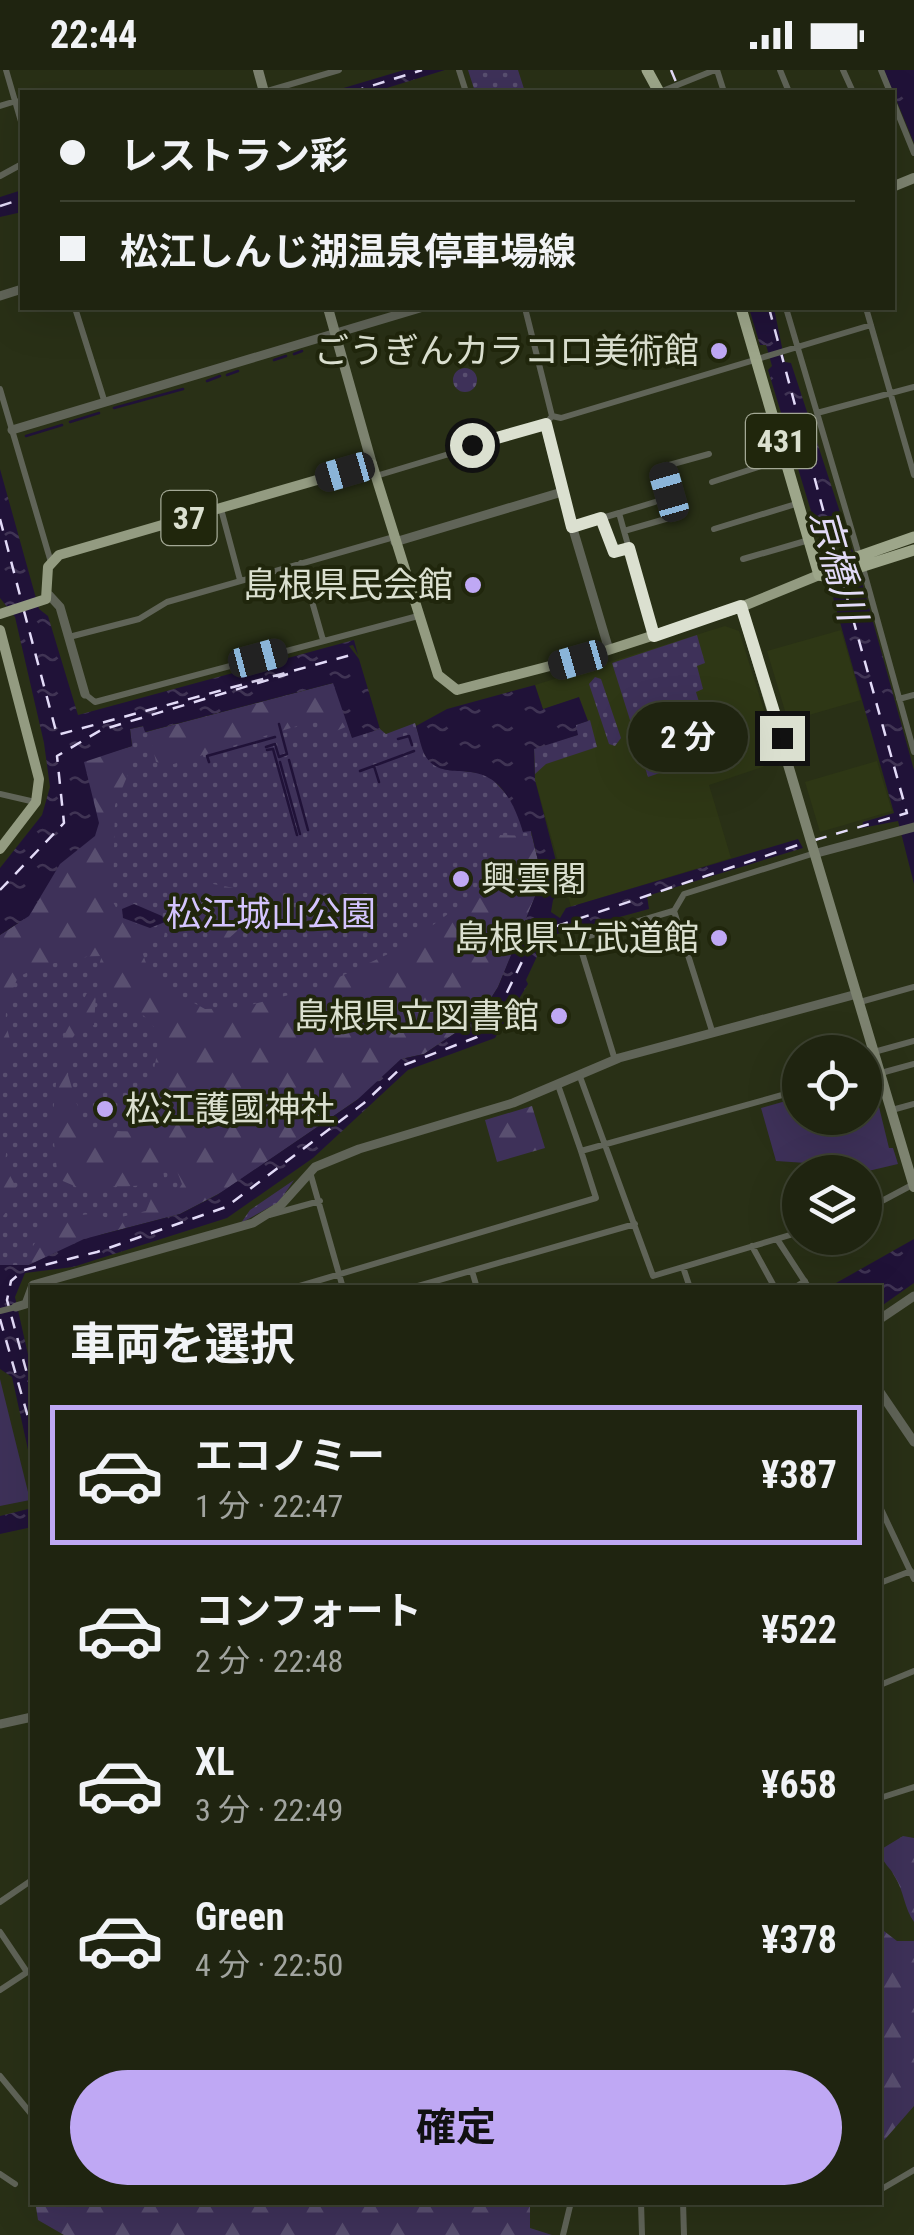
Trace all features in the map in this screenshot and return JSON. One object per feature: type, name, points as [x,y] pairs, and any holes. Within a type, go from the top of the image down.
[{"type":"highway","name":"431","points":[[741,310],[762,357],[799,503],[825,573]]},
{"type":"highway","points":[[825,573],[914,537]]},
{"type":"highway","points":[[859,561],[914,550]]},
{"type":"main road","points":[[329,310],[394,540],[438,675],[458,690],[654,636],[825,573]]},
{"type":"main road","name":"37","points":[[50,560],[372,464]]},
{"type":"main road","points":[[4,613],[45,598],[50,560]]},
{"type":"main road","points":[[741,606],[869,1035]]},
{"type":"main road","points":[[0,630],[37,766],[36,802],[0,849]]},
{"type":"main road","points":[[882,1078],[914,1185]]},
{"type":"street","points":[[6,70],[20,117]]},
{"type":"street","points":[[271,90],[339,70]]},
{"type":"street","points":[[685,70],[688,80]]},
{"type":"street","points":[[665,90],[716,70]]},
{"type":"street","points":[[0,106],[16,101]]},
{"type":"street","points":[[895,106],[914,153]]},
{"type":"street","points":[[76,310],[104,403]]},
{"type":"street","points":[[12,430],[413,310]]},
{"type":"street","points":[[526,310],[562,492],[608,650]]},
{"type":"street","points":[[787,310],[914,752]]},
{"type":"street","points":[[867,310],[914,475]]},
{"type":"street","points":[[376,476],[549,420],[871,325]]},
{"type":"street","points":[[817,413],[914,386]]},
{"type":"street","points":[[0,389],[50,560]]},
{"type":"street","points":[[624,530],[676,516],[662,467],[709,454]]},
{"type":"street","points":[[712,482],[786,458]]},
{"type":"street","points":[[69,637],[138,619],[167,602],[240,580],[562,492]]},
{"type":"street","points":[[572,527],[655,502]]},
{"type":"street","points":[[714,529],[799,503]]},
{"type":"street","points":[[220,508],[240,580]]},
{"type":"street","points":[[619,513],[654,636]]},
{"type":"street","points":[[601,518],[614,552],[629,548]]},
{"type":"street","points":[[743,559],[810,540]]},
{"type":"street","points":[[301,563],[323,640]]},
{"type":"street","points":[[45,598],[60,607],[85,694],[95,702],[419,616]]},
{"type":"street","points":[[899,699],[914,695]]},
{"type":"street","points":[[0,794],[36,802]]},
{"type":"street","points":[[615,1060],[578,944],[582,938],[674,911],[684,894],[814,845],[914,828]]},
{"type":"street","points":[[674,911],[713,1034]]},
{"type":"street","points":[[269,1215],[310,1172],[359,1149],[513,1103],[615,1060],[914,987]]},
{"type":"street","points":[[882,1050],[914,1041]]},
{"type":"street","points":[[882,1071],[914,1064]]},
{"type":"street","points":[[578,1073],[653,1276],[782,1238]]},
{"type":"street","points":[[301,1285],[596,1198],[558,1084]]},
{"type":"street","points":[[581,1151],[782,1095]]},
{"type":"street","points":[[891,1110],[914,1104]]},
{"type":"street","points":[[310,1172],[342,1285]]},
{"type":"street","points":[[882,1201],[914,1185]]},
{"type":"street","points":[[32,1285],[320,1201]]},
{"type":"street","points":[[441,1283],[472,1270],[635,1224]]},
{"type":"street","points":[[778,1239],[807,1284]]},
{"type":"street","points":[[752,1246],[773,1285]]},
{"type":"street","points":[[684,1267],[689,1285]]},
{"type":"street","points":[[472,1270],[476,1285]]},
{"type":"street","points":[[882,1318],[914,1296]]},
{"type":"street","points":[[0,1311],[30,1300]]},
{"type":"street","points":[[882,1395],[914,1442]]},
{"type":"street","points":[[882,1511],[912,1575],[882,1582]]},
{"type":"street","points":[[882,1683],[914,1672]]},
{"type":"street","points":[[0,1724],[30,1717]]},
{"type":"street","points":[[882,1797],[914,1787]]},
{"type":"street","points":[[0,1902],[30,1881]]},
{"type":"street","points":[[0,1932],[30,1970],[0,1990]]},
{"type":"street","points":[[0,2076],[30,2112]]},
{"type":"street","points":[[882,2189],[914,2170]]},
{"type":"street","points":[[0,2174],[15,2184]]},
{"type":"street","points":[[563,2235],[570,2205]]},
{"type":"street","points":[[640,2205],[642,2235]]},
{"type":"street","points":[[683,2205],[684,2235]]},
{"type":"shaded area","points":[[725,626],[739,631],[780,761],[709,785],[731,858],[571,907],[535,780],[534,748],[543,710],[535,685]]},
{"type":"shaded area","points":[[841,630],[861,700],[788,721],[767,651]]},
{"type":"shaded area","points":[[877,761],[892,811],[820,832],[805,782]]},
{"type":"green space","points":[[468,70],[518,70],[524,90],[474,90]]},
{"type":"green space","points":[[465,368],[474,371],[474,389],[465,392],[456,389],[453,380],[456,371]]},
{"type":"green space","points":[[697,635],[705,663],[697,666],[703,689],[696,692],[715,754],[648,777],[612,663]]},
{"type":"green space","points":[[595,677],[601,679],[621,738],[615,746],[609,744],[589,684]]},
{"type":"green space","name":"松江城山公園","points":[[334,683],[352,737],[380,729],[386,734],[415,723],[425,755],[455,770],[488,774],[516,805],[523,831],[531,831],[538,889],[503,975],[336,1114],[102,1234],[29,1265],[0,1265],[0,935],[18,925],[84,761],[132,746],[130,729],[144,726],[146,732]]},
{"type":"green space","points":[[334,683],[348,726],[329,734],[317,720],[167,766],[156,762],[152,744],[155,730]]},
{"type":"green space","points":[[590,720],[597,747],[546,764],[535,774],[534,748],[577,735],[575,725]]},
{"type":"green space","points":[[126,748],[132,765],[115,805],[113,902],[123,920],[165,931],[164,937],[140,946],[152,980],[205,1009],[239,1008],[316,988],[403,947],[486,886],[488,845],[499,835],[532,836],[539,865],[538,889],[498,987],[479,1017],[424,1054],[401,1059],[364,1095],[224,1191],[180,1214],[84,1239],[31,1264],[28,1254],[55,1211],[63,1223],[86,1214],[109,1220],[146,1211],[156,1187],[175,1195],[182,1184],[177,1171],[168,1166],[163,1170],[164,1177],[155,1182],[91,1193],[58,1179],[52,1124],[60,1043],[87,993],[96,994],[94,1025],[78,1030],[67,1046],[73,1062],[68,1075],[83,1124],[139,1133],[155,1124],[150,1104],[157,1036],[150,1022],[135,1010],[107,1000],[106,988],[96,974],[102,956],[59,962],[18,977],[6,1017],[14,1057],[0,1078],[0,935],[29,916],[60,864],[95,836],[99,823],[84,761]]},
{"type":"green space","name":"松江城山公園","points":[[208,883],[239,889],[241,895],[229,905],[237,931],[227,940],[211,938],[192,914],[197,895]]},
{"type":"green space","points":[[782,1102],[782,1135],[882,1135],[882,1119],[889,1148],[893,1148],[898,1164],[882,1168],[882,1155],[782,1155],[782,1161],[776,1161],[761,1108]]},
{"type":"green space","points":[[532,1106],[545,1148],[497,1162],[485,1120]]},
{"type":"green space","points":[[0,1139],[7,1141],[5,1166],[16,1187],[13,1203],[0,1220]]},
{"type":"green space","points":[[294,1180],[279,1202],[241,1223],[250,1210]]},
{"type":"green space","points":[[0,1379],[30,1500],[0,1506]]},
{"type":"green space","points":[[903,1836],[914,1838],[914,1922],[898,1882],[884,1862],[882,1849]]},
{"type":"green space","points":[[882,1930],[897,1941],[914,1941],[914,2106],[882,2143]]},
{"type":"green space","points":[[530,2205],[530,2228],[552,2235],[64,2235],[38,2220],[36,2207]]},
{"type":"water","points":[[404,70],[445,70],[380,90],[337,90]]},
{"type":"water","points":[[884,70],[914,70],[914,143],[895,90]]},
{"type":"water","points":[[20,191],[20,212],[0,217],[0,197]]},
{"type":"water","name":"京橋川","points":[[750,310],[774,310],[785,362],[791,363],[857,564],[914,770],[914,884],[898,821],[862,828],[863,822],[894,813],[830,587],[832,580],[768,370],[772,366],[766,345],[760,345]]},
{"type":"water","points":[[0,469],[39,609],[48,616],[78,715],[354,640],[358,655],[353,645],[349,646],[359,659],[380,729],[352,738],[333,683],[145,732],[143,726],[130,729],[132,746],[84,762],[99,823],[95,836],[60,864],[29,916],[0,935],[0,868],[42,815],[50,787],[15,617],[0,598]]},
{"type":"water","points":[[535,685],[543,709],[579,697],[588,721],[576,725],[578,735],[534,749],[535,780],[563,888],[553,900],[551,912],[560,918],[566,908],[798,839],[803,848],[647,896],[649,909],[546,937],[526,980],[528,984],[495,1038],[408,1070],[313,1158],[227,1218],[73,1267],[25,1273],[15,1297],[30,1363],[30,1459],[12,1377],[0,1369],[0,1265],[29,1265],[84,1239],[180,1214],[217,1195],[357,1100],[401,1059],[424,1054],[479,1017],[498,987],[538,889],[539,865],[531,831],[523,832],[512,803],[499,786],[486,776],[436,766],[424,754],[416,726],[447,709]]},
{"type":"water","points":[[134,904],[162,916],[165,922],[150,928],[123,918],[122,909]]},
{"type":"water","points":[[914,1239],[914,1283],[882,1306],[882,1285],[833,1285]]},
{"type":"water","points":[[30,1508],[30,1527],[0,1534],[0,1516]]},
{"type":"pier","points":[[819,541],[831,547],[848,541],[861,579],[839,588],[833,598]]},
{"type":"waterway","points":[[294,354],[302,351]]},
{"type":"waterway","points":[[274,360],[286,356]]},
{"type":"waterway","points":[[227,375],[238,371]]},
{"type":"waterway","points":[[207,381],[220,376]]},
{"type":"waterway","points":[[114,408],[183,389]]},
{"type":"waterway","points":[[70,422],[99,413]]},
{"type":"waterway","points":[[26,436],[62,425]]},
{"type":"waterway","points":[[266,747],[275,744],[279,757],[287,754],[279,724]]},
{"type":"waterway","points":[[398,739],[409,736],[412,745]]},
{"type":"waterway","points":[[209,762],[207,756],[275,737]]},
{"type":"waterway","points":[[267,750],[273,749],[297,835]]},
{"type":"waterway","points":[[360,771],[414,751]]},
{"type":"waterway","points":[[289,760],[308,830]]},
{"type":"waterway","points":[[280,762],[300,834]]},
{"type":"waterway","points":[[374,766],[379,782]]},
{"type":"ferry route","points":[[358,90],[422,70]]},
{"type":"ferry route","points":[[671,70],[676,82]]},
{"type":"ferry route","points":[[0,206],[20,200]]},
{"type":"ferry route","points":[[770,310],[836,558]]},
{"type":"ferry route","points":[[0,519],[22,603]]},
{"type":"ferry route","points":[[815,840],[907,813],[841,576]]},
{"type":"ferry route","points":[[24,611],[57,735],[351,655]]},
{"type":"ferry route","points":[[0,890],[64,823],[57,756],[101,730],[288,674]]},
{"type":"ferry route","points":[[30,1385],[7,1300],[11,1281],[24,1270],[97,1252],[226,1207],[364,1103],[404,1065],[477,1037],[492,1023],[536,933],[807,842]]},
{"type":"ferry route","points":[[0,1319],[30,1424]]},
{"type":"place","name":"ごうぎんカラコロ美術館","points":[[719,351]]},
{"type":"place","name":"島根県民会館","points":[[473,585]]},
{"type":"place","name":"興雲閣","points":[[461,879]]},
{"type":"place","name":"島根県立武道館","points":[[719,938]]},
{"type":"place","name":"島根県立図書館","points":[[559,1016]]},
{"type":"place","name":"松江護國神社","points":[[105,1109]]},
{"type":"route","points":[[472,445],[546,424],[572,527],[601,518],[614,552],[629,548],[654,636],[741,606],[782,738]]}]
